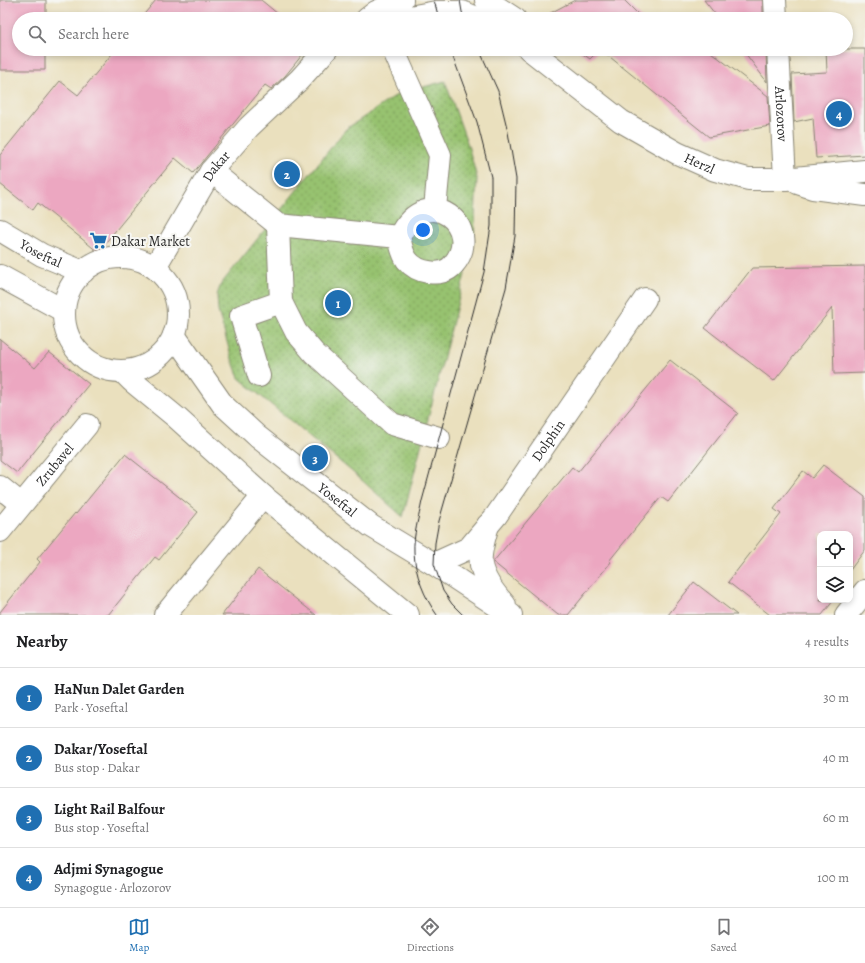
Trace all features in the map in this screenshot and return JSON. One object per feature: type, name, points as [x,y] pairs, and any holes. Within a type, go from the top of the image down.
[{"type":"street","points":[[365,12],[376,0]]},
{"type":"street","points":[[376,12],[402,0]]},
{"type":"street","points":[[408,0],[416,10],[421,12]]},
{"type":"street","points":[[486,0],[505,12]]},
{"type":"street","points":[[502,0],[511,12]]},
{"type":"street","points":[[775,0],[776,12]]},
{"type":"street","name":"Dakar","points":[[155,268],[211,171],[249,127],[299,80],[321,56]]},
{"type":"street","name":"Dakar","points":[[299,80],[334,56]]},
{"type":"street","points":[[396,56],[440,155],[435,209]]},
{"type":"street","name":"Herzl","points":[[538,56],[621,121],[677,153],[715,170],[748,178],[785,178],[865,171]]},
{"type":"street","name":"Herzl","points":[[555,56],[621,121]]},
{"type":"street","name":"Arlozorov","points":[[778,56],[785,178]]},
{"type":"street","points":[[211,171],[278,225],[399,237]]},
{"type":"street","name":"Herzl","points":[[785,178],[813,188],[865,195]]},
{"type":"street","points":[[435,209],[449,214],[457,223],[462,233],[460,256],[453,266],[444,272],[432,273],[419,269],[408,261],[402,251],[399,237],[404,226],[412,217],[422,212],[435,209]]},
{"type":"street","points":[[278,225],[280,302],[296,332],[314,353],[392,424],[439,438]]},
{"type":"street","name":"Yoseftal","points":[[0,230],[42,255],[83,272]]},
{"type":"street","points":[[126,257],[141,261],[155,268],[166,278],[174,291],[178,306],[178,321],[174,336],[168,347],[159,357],[148,365],[135,369],[122,371],[103,368],[87,360],[74,346],[66,329],[64,311],[67,296],[73,282],[83,272],[96,263],[111,258],[126,257]]},
{"type":"street","points":[[0,276],[64,311]]},
{"type":"street","name":"Dolphin","points":[[434,564],[469,548],[488,525],[645,299]]},
{"type":"street","points":[[259,376],[241,316],[280,302]]},
{"type":"street","name":"Yoseftal","points":[[174,336],[223,405],[258,437],[372,526],[512,615]]},
{"type":"street","points":[[122,371],[177,418],[263,496],[408,615]]},
{"type":"street","name":"Zrubavel","points":[[0,531],[87,425]]},
{"type":"street","points":[[0,487],[21,504]]},
{"type":"street","points":[[165,615],[263,496]]},
{"type":"street","points":[[488,525],[483,545],[481,564],[491,590],[512,615]]},
{"type":"street","points":[[846,615],[865,591]]},
{"type":"green space","points":[[445,81],[468,145],[477,178],[474,239],[403,517],[356,475],[239,378],[218,311],[217,295],[221,284],[346,129],[398,94]]},
{"type":"building","points":[[0,0],[46,0],[46,12],[12,12],[12,56],[45,56],[45,70],[0,70]]},
{"type":"building","points":[[156,0],[261,0],[276,12],[146,12]]},
{"type":"building","points":[[575,0],[624,0],[636,12],[552,12]]},
{"type":"building","points":[[704,0],[763,0],[763,12],[713,12]]},
{"type":"building","points":[[853,49],[865,49],[865,155],[816,158],[813,118],[794,122],[792,74],[827,72],[826,56],[853,56]]},
{"type":"building","points":[[110,56],[301,56],[285,76],[271,89],[265,85],[193,173],[175,158],[98,252],[38,203],[33,210],[0,184],[0,155],[60,81],[78,95]]},
{"type":"building","points":[[586,56],[593,56],[590,59]]},
{"type":"building","points":[[609,56],[716,56],[768,96],[770,126],[709,137]]},
{"type":"building","points":[[747,56],[766,56],[767,82]]},
{"type":"building","points":[[865,266],[865,373],[834,374],[832,308],[774,381],[705,328],[752,268]]},
{"type":"building","points":[[0,339],[35,368],[49,352],[89,384],[17,473],[0,460]]},
{"type":"building","points":[[670,360],[738,413],[668,502],[661,497],[609,561],[611,562],[568,615],[558,615],[493,562],[572,467],[578,472]]},
{"type":"building","points":[[125,454],[198,512],[159,560],[155,557],[108,615],[0,615],[0,612],[40,562],[37,559]]},
{"type":"building","points":[[823,465],[865,497],[865,550],[853,566],[853,531],[817,531],[817,603],[832,603],[822,615],[770,615],[728,582],[781,514],[774,509],[803,471],[812,478]]},
{"type":"building","points":[[258,569],[316,615],[222,615]]},
{"type":"building","points":[[694,582],[737,615],[668,615]]},
{"type":"tram line","points":[[434,0],[437,12]]},
{"type":"tram line","points":[[460,0],[462,12]]},
{"type":"tram line","points":[[437,615],[428,601],[418,577],[414,552],[415,533],[422,501],[484,272],[491,226],[491,177],[477,122],[453,56]]},
{"type":"tram line","points":[[463,615],[452,604],[443,591],[434,564],[435,543],[439,521],[506,288],[515,236],[516,179],[508,132],[498,91],[482,56]]},
{"type":"place","name":"Adjmi Synagogue","points":[[839,114]]},
{"type":"place","name":"Dakar/Yoseftal","points":[[287,174]]},
{"type":"place","name":"Dakar Market","points":[[98,241]]},
{"type":"place","name":"HaNun Dalet Garden","points":[[338,303]]},
{"type":"place","name":"Light Rail Balfour","points":[[315,458]]}]
